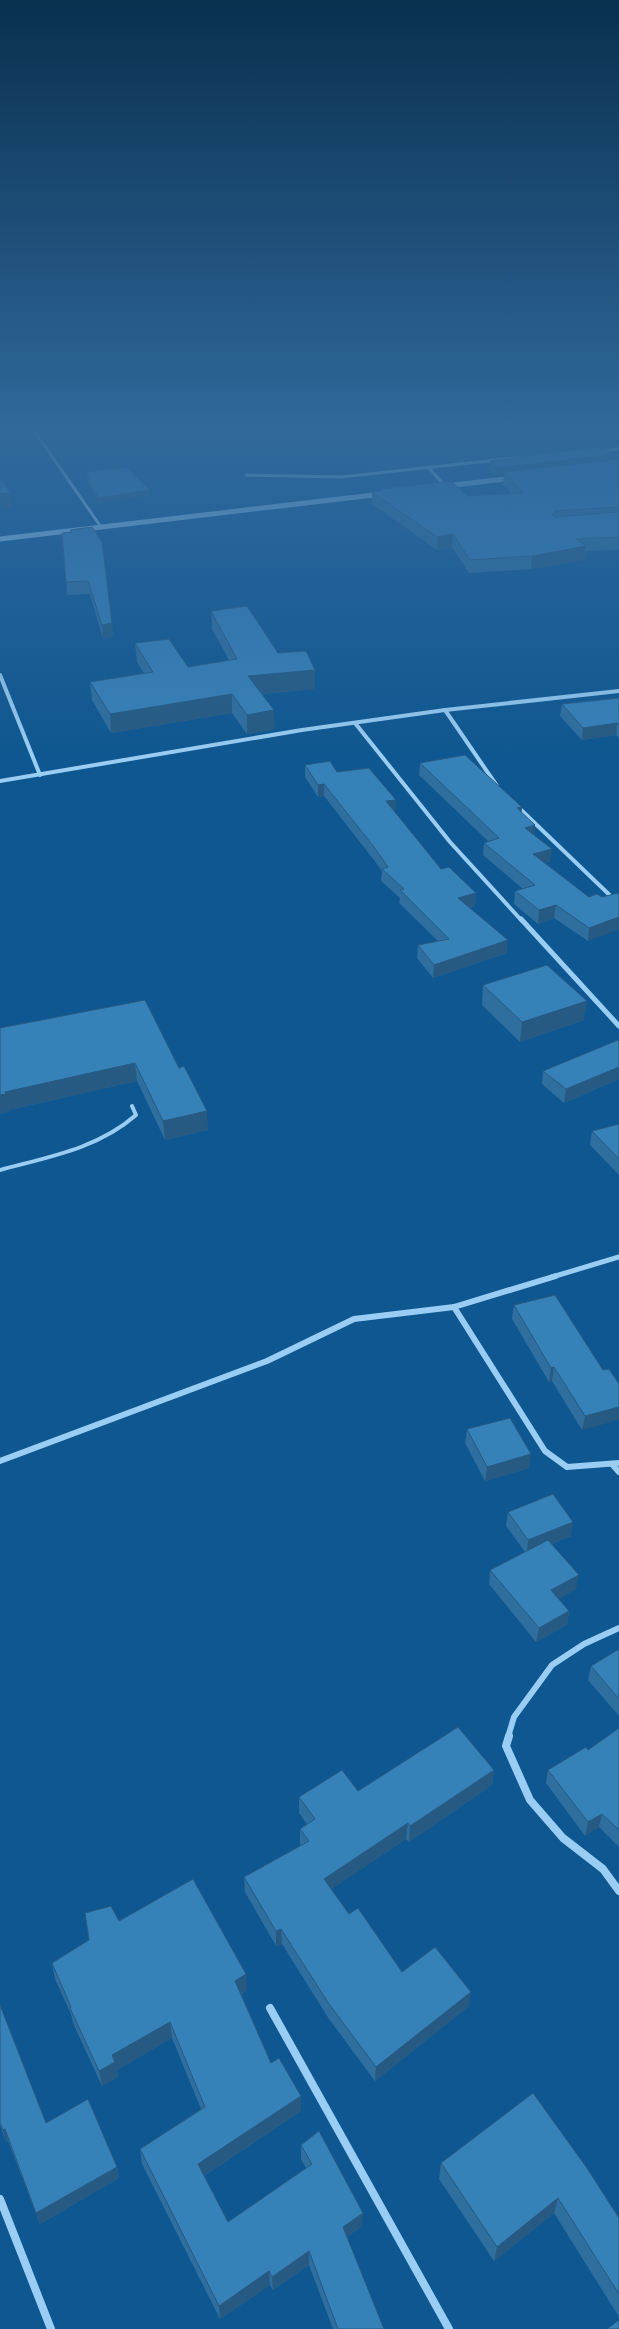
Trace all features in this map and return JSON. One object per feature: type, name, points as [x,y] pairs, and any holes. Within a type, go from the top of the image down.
[{"type":"street","points":[[0,675],[40,775]]},
{"type":"street","points":[[0,782],[355,723],[445,710],[619,691]]},
{"type":"street","points":[[445,710],[499,789]]},
{"type":"street","points":[[355,723],[450,842],[619,1026]]},
{"type":"street","points":[[513,802],[619,904]]},
{"type":"street","points":[[0,1461],[267,1361],[354,1319],[454,1306],[619,1256]]},
{"type":"street","points":[[454,1306],[545,1451],[568,1467],[616,1463],[619,1472]]},
{"type":"street","points":[[619,1628],[584,1644],[552,1664],[514,1717],[506,1746],[530,1800],[563,1838],[603,1869],[619,1891]]},
{"type":"street","points":[[270,2008],[449,2329]]},
{"type":"street","points":[[0,2199],[50,2329]]},
{"type":"lane","points":[[0,1170],[79,1148],[106,1137],[126,1126],[136,1115],[132,1106]]},
{"type":"building","points":[[62,538],[99,538],[102,542],[112,623],[102,625],[88,581],[66,582]]},
{"type":"building","points":[[455,538],[604,538],[576,539],[586,546],[532,556],[470,560]]},
{"type":"building","points":[[247,606],[278,653],[306,651],[315,670],[248,676],[274,710],[247,715],[232,694],[110,714],[90,682],[153,672],[135,643],[169,639],[188,667],[237,659],[211,611]]},
{"type":"building","points":[[619,698],[619,725],[617,723],[583,728],[562,704]]},
{"type":"building","points":[[465,755],[522,807],[517,808],[535,825],[525,828],[552,849],[533,854],[589,897],[597,894],[602,897],[618,893],[619,917],[589,928],[556,905],[539,910],[515,891],[535,885],[484,843],[499,838],[420,763]]},
{"type":"building","points":[[330,761],[337,772],[369,768],[396,800],[386,801],[441,869],[449,867],[476,893],[458,898],[508,940],[434,965],[418,945],[449,939],[400,890],[404,889],[382,869],[388,867],[374,847],[324,784],[318,785],[305,765]]},
{"type":"building","points":[[547,965],[587,1001],[522,1022],[483,985]]},
{"type":"building","points":[[145,1000],[179,1068],[184,1066],[207,1111],[163,1121],[135,1063],[5,1092],[6,1094],[0,1095],[0,1028]]},
{"type":"building","points":[[618,1040],[619,1067],[566,1089],[543,1071]]},
{"type":"building","points":[[619,1124],[619,1159],[592,1131]]},
{"type":"building","points":[[555,1295],[603,1370],[609,1369],[619,1384],[619,1407],[585,1416],[554,1367],[551,1368],[514,1305]]},
{"type":"building","points":[[510,1418],[531,1454],[487,1467],[467,1429]]},
{"type":"building","points":[[553,1494],[573,1522],[528,1540],[508,1512]]},
{"type":"building","points":[[548,1540],[579,1575],[551,1590],[569,1611],[539,1628],[490,1570]]},
{"type":"building","points":[[619,1649],[619,1699],[591,1666]]},
{"type":"building","points":[[458,1727],[494,1770],[410,1826],[408,1823],[324,1879],[349,1914],[358,1908],[402,1972],[435,1947],[471,1992],[376,2067],[329,2004],[281,1929],[276,1931],[244,1877],[309,1841],[300,1829],[315,1819],[299,1797],[342,1770],[358,1791]]},
{"type":"building","points":[[619,1728],[619,1830],[602,1814],[588,1822],[548,1770],[586,1747],[588,1750]]},
{"type":"building","points":[[193,1879],[246,1974],[235,1981],[271,2063],[279,2058],[301,2096],[198,2164],[228,2222],[312,2164],[301,2145],[319,2131],[363,2213],[343,2227],[384,2329],[338,2329],[309,2251],[272,2277],[269,2271],[219,2306],[140,2149],[205,2107],[170,2022],[112,2055],[115,2062],[99,2071],[70,2008],[52,1963],[89,1940],[85,1913],[111,1906],[119,1921]]},
{"type":"building","points":[[0,2005],[46,2123],[88,2099],[117,2167],[36,2213],[5,2129],[3,2130],[0,2123]]},
{"type":"building","points":[[533,2093],[587,2168],[619,2218],[619,2294],[558,2198],[497,2247],[441,2163]]},
{"type":"building","points":[[619,2320],[619,2329],[607,2329]]}]
